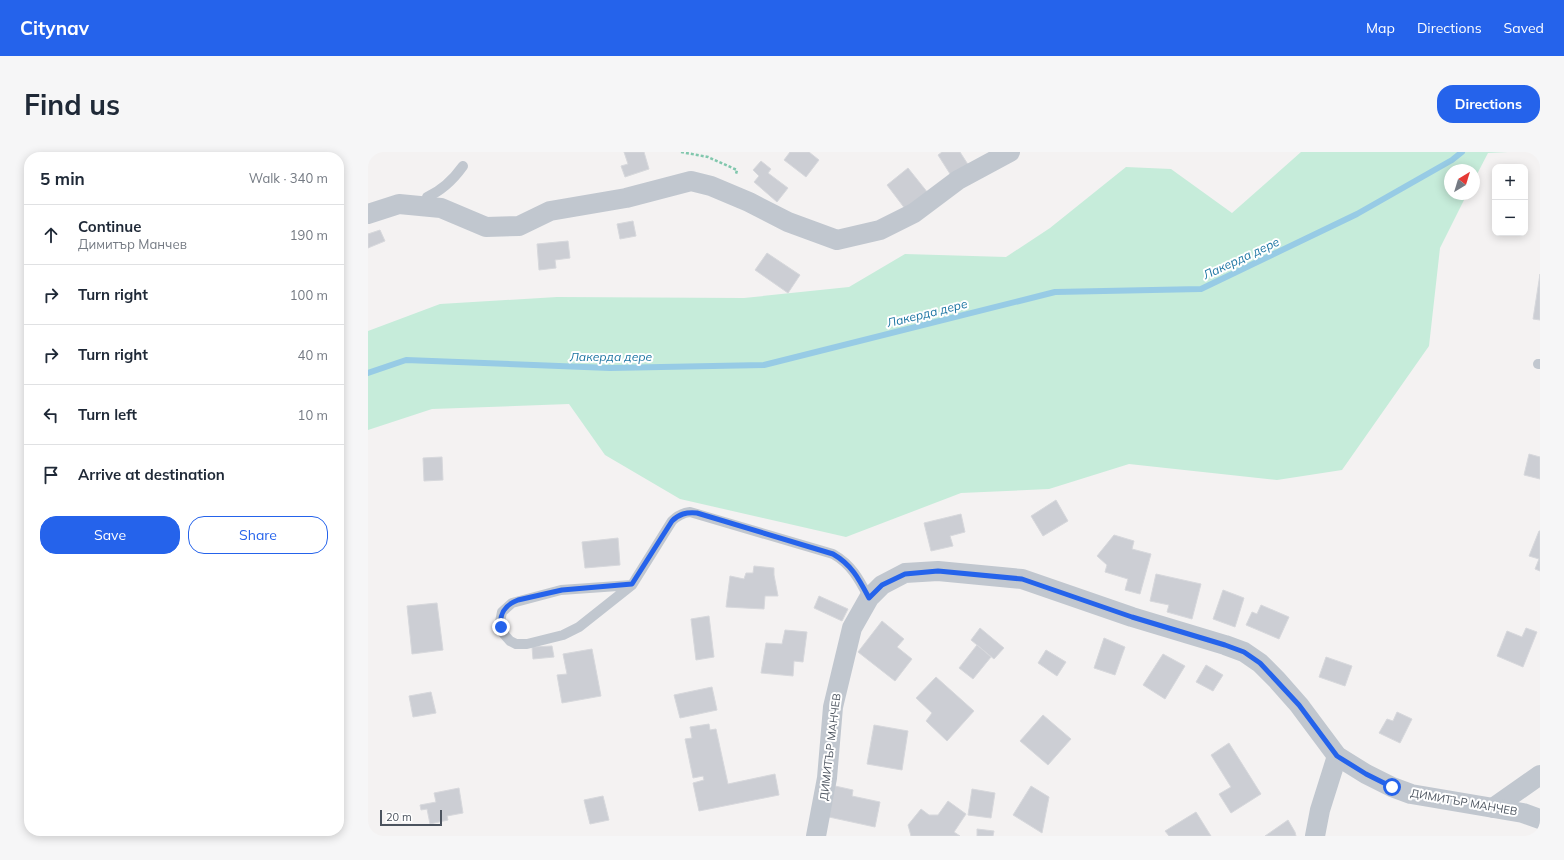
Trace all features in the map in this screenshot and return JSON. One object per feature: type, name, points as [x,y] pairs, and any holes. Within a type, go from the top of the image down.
[{"type":"street","points":[[368,214],[399,204],[440,208],[486,227],[519,226],[550,211],[626,198],[691,181],[711,186],[749,202],[788,222],[837,240],[880,230],[914,213],[958,180],[1010,152]]},
{"type":"street","name":"ДИМИТЪР МАНЧЕВ","points":[[816,836],[827,778],[833,706],[852,628],[869,598],[882,585],[905,574],[938,571],[1022,579],[1132,617],[1244,652],[1260,663],[1299,705],[1337,756],[1373,777],[1392,787],[1411,794],[1523,813],[1540,819]]},
{"type":"street","points":[[1315,836],[1320,810],[1337,756]]},
{"type":"street","points":[[1493,808],[1540,775]]},
{"type":"lane","points":[[426,197],[436,193],[451,182],[463,166]]},
{"type":"lane","points":[[632,584],[562,590],[512,603],[506,607],[500,617],[502,632],[510,641],[521,644],[564,635],[579,627],[632,584],[672,521],[677,516],[690,512],[833,554],[843,560],[854,571],[869,598]]},
{"type":"path","points":[[681,152],[708,158],[737,170],[735,179]]},
{"type":"green space","points":[[1301,152],[1508,152],[1488,153],[1480,168],[1480,164],[1444,164],[1444,200],[1464,200],[1440,248],[1429,346],[1342,470],[1277,480],[1129,464],[1049,489],[961,493],[846,537],[680,499],[605,455],[569,404],[432,409],[368,430],[368,331],[440,304],[557,297],[744,298],[849,287],[905,254],[1006,257],[1050,228],[1126,167],[1171,169],[1232,213]]},
{"type":"building","points":[[624,152],[644,152],[649,169],[625,177],[621,166],[628,164]]},
{"type":"building","points":[[790,152],[809,152],[819,160],[806,177],[784,160]]},
{"type":"building","points":[[942,152],[960,152],[969,166],[952,177],[938,155]]},
{"type":"building","points":[[761,161],[771,169],[768,173],[788,188],[777,202],[754,182],[759,176],[753,170]]},
{"type":"building","points":[[908,168],[928,193],[906,210],[887,185]]},
{"type":"building","points":[[633,221],[636,236],[620,239],[617,224]]},
{"type":"building","points":[[380,230],[385,241],[368,248],[368,234]]},
{"type":"building","points":[[568,241],[570,258],[555,260],[556,268],[539,270],[537,244]]},
{"type":"building","points":[[767,253],[800,275],[788,293],[755,270]]},
{"type":"building","points":[[1540,274],[1540,320],[1533,319]]},
{"type":"building","points":[[1529,454],[1540,457],[1540,479],[1524,475]]},
{"type":"building","points":[[442,457],[443,480],[424,481],[423,458]]},
{"type":"building","points":[[1056,500],[1068,521],[1043,536],[1031,516]]},
{"type":"building","points":[[961,514],[965,532],[950,536],[953,546],[931,551],[924,523]]},
{"type":"building","points":[[1539,531],[1540,571],[1535,569],[1539,559],[1529,556]]},
{"type":"building","points":[[1114,535],[1134,541],[1132,549],[1151,554],[1140,594],[1125,590],[1128,579],[1105,572],[1107,565],[1097,556]]},
{"type":"building","points":[[618,538],[620,565],[585,568],[582,542]]},
{"type":"building","points":[[754,566],[774,568],[778,596],[765,596],[764,609],[726,607],[730,576],[744,579],[746,573],[753,573]]},
{"type":"building","points":[[1156,574],[1201,584],[1192,619],[1167,612],[1169,605],[1150,601]]},
{"type":"building","points":[[1223,590],[1244,598],[1235,627],[1213,619]]},
{"type":"building","points":[[819,596],[848,609],[842,621],[814,608]]},
{"type":"building","points":[[437,603],[443,650],[412,654],[407,606]]},
{"type":"building","points":[[1261,605],[1289,617],[1279,639],[1246,625],[1252,612],[1257,614]]},
{"type":"building","points":[[709,616],[714,657],[696,660],[691,619]]},
{"type":"building","points":[[882,621],[904,639],[897,647],[912,659],[895,681],[858,652]]},
{"type":"building","points":[[980,628],[1004,648],[994,659],[971,640]]},
{"type":"building","points":[[1526,628],[1537,632],[1523,667],[1497,656],[1507,631],[1522,637]]},
{"type":"building","points":[[785,630],[807,632],[803,662],[794,661],[793,676],[761,673],[766,643],[782,644]]},
{"type":"building","points":[[1104,638],[1125,647],[1115,675],[1094,668]]},
{"type":"building","points":[[977,645],[991,657],[973,679],[959,668]]},
{"type":"building","points":[[552,646],[554,657],[533,659],[532,647]]},
{"type":"building","points":[[592,649],[601,696],[562,703],[557,675],[567,674],[563,654]]},
{"type":"building","points":[[1046,650],[1066,662],[1057,676],[1038,663]]},
{"type":"building","points":[[1163,654],[1185,666],[1165,699],[1143,685]]},
{"type":"building","points":[[1326,657],[1352,666],[1345,686],[1319,677]]},
{"type":"building","points":[[1206,665],[1223,675],[1213,691],[1196,682]]},
{"type":"building","points":[[936,677],[974,711],[947,741],[926,721],[932,713],[916,698]]},
{"type":"building","points":[[712,687],[717,710],[680,718],[674,695]]},
{"type":"building","points":[[431,692],[436,713],[413,717],[409,696]]},
{"type":"building","points":[[1397,712],[1412,719],[1400,743],[1379,733],[1387,719],[1393,721]]},
{"type":"building","points":[[1043,715],[1071,739],[1048,765],[1020,741]]},
{"type":"building","points":[[709,724],[710,730],[716,729],[728,784],[775,774],[779,795],[699,811],[693,783],[704,780],[703,776],[693,778],[685,739],[692,738],[690,727]]},
{"type":"building","points":[[874,725],[908,731],[902,770],[867,764]]},
{"type":"building","points":[[1229,743],[1261,794],[1231,813],[1219,794],[1231,787],[1211,755]]},
{"type":"building","points":[[835,786],[853,790],[852,796],[880,802],[875,827],[829,817]]},
{"type":"building","points":[[1031,786],[1049,797],[1042,833],[1013,815]]},
{"type":"building","points":[[459,788],[463,813],[447,816],[448,820],[430,824],[427,809],[421,810],[420,805],[436,802],[434,793]]},
{"type":"building","points":[[972,789],[995,793],[991,818],[968,815]]},
{"type":"building","points":[[603,796],[609,820],[590,824],[584,800]]},
{"type":"building","points":[[948,801],[966,814],[954,832],[960,836],[911,836],[908,825],[921,809],[929,815],[938,815]]},
{"type":"building","points":[[1196,812],[1211,836],[1169,836],[1165,831]]},
{"type":"building","points":[[1288,820],[1296,836],[1265,836]]},
{"type":"building","points":[[977,829],[994,831],[993,836],[977,836]]},
{"type":"waterway","name":"Лакерда дере","points":[[368,373],[406,360],[610,368],[764,365],[1055,292],[1201,289],[1357,214],[1452,160],[1462,152]]},
{"type":"route","points":[[501,627],[500,617],[502,612],[506,607],[518,600],[562,590],[632,584],[672,521],[683,513],[697,513],[833,554],[843,560],[854,571],[869,598],[882,585],[905,574],[938,571],[1022,579],[1132,617],[1244,652],[1260,663],[1299,705],[1337,756],[1366,774],[1392,787]]}]
